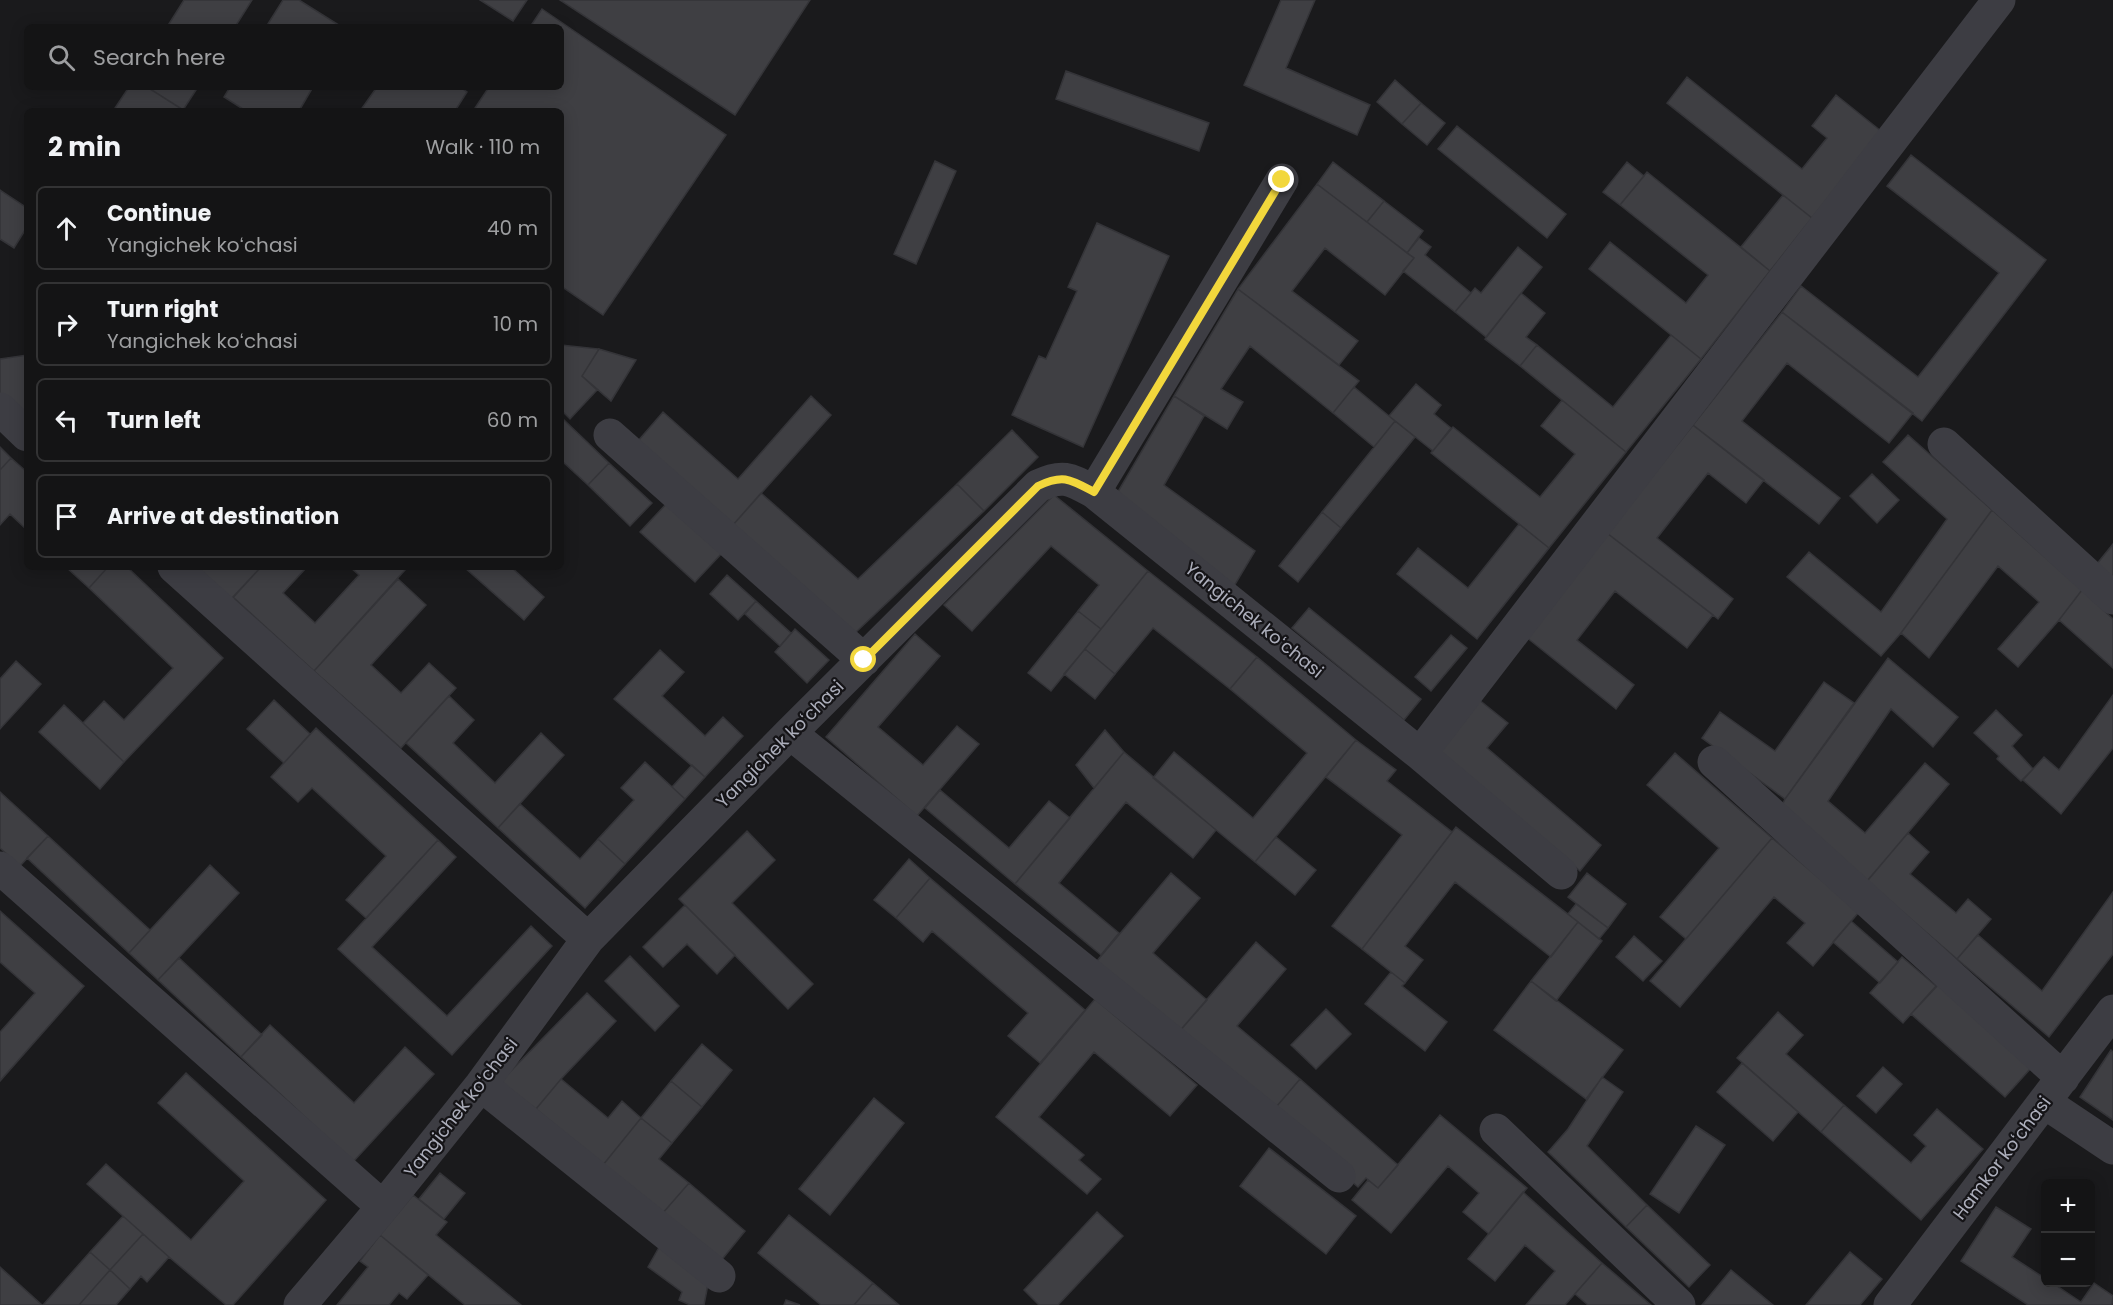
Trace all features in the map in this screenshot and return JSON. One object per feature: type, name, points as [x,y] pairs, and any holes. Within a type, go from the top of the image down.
[{"type":"street","points":[[1420,754],[1999,0]]},
{"type":"street","points":[[1094,492],[1282,180]]},
{"type":"street","points":[[0,409],[24,432]]},
{"type":"street","points":[[610,435],[864,660]]},
{"type":"street","points":[[1944,444],[2113,598]]},
{"type":"street","name":"Yangichek koʻchasi","points":[[300,1305],[383,1207],[481,1085],[588,939],[790,733],[1038,486],[1055,478],[1076,482],[1094,492],[1420,754],[1561,873]]},
{"type":"street","points":[[177,570],[588,939]]},
{"type":"street","points":[[790,733],[1339,1176]]},
{"type":"street","points":[[1714,762],[2113,1148]]},
{"type":"street","points":[[0,868],[383,1207]]},
{"type":"street","name":"Hamkor koʻchasi","points":[[1890,1305],[2113,1011]]},
{"type":"street","points":[[481,1085],[719,1276]]},
{"type":"street","points":[[1496,1130],[1679,1305]]},
{"type":"building","points":[[184,0],[252,0],[237,24],[169,24]]},
{"type":"building","points":[[283,0],[299,0],[337,24],[268,24]]},
{"type":"building","points":[[480,0],[527,0],[513,21]]},
{"type":"building","points":[[560,0],[810,0],[735,115]]},
{"type":"building","points":[[1281,0],[1315,0],[1286,68],[1370,105],[1357,135],[1244,85]]},
{"type":"building","points":[[542,9],[564,24],[532,24]]},
{"type":"building","points":[[564,24],[726,135],[603,315],[564,288],[564,108],[475,108],[487,90],[564,90]]},
{"type":"building","points":[[1066,71],[1209,123],[1199,151],[1056,99]]},
{"type":"building","points":[[1687,77],[1802,169],[1827,138],[1812,126],[1836,95],[1881,131],[1812,218],[1667,103]]},
{"type":"building","points":[[1395,80],[1421,103],[1402,124],[1377,102]]},
{"type":"building","points":[[127,90],[152,90],[180,108],[115,108]]},
{"type":"building","points":[[152,90],[196,90],[184,108],[180,108]]},
{"type":"building","points":[[228,90],[311,90],[301,108],[241,108],[224,97]]},
{"type":"building","points":[[375,90],[464,90],[467,92],[457,108],[362,108]]},
{"type":"building","points":[[1421,103],[1445,123],[1427,145],[1402,124]]},
{"type":"building","points":[[1457,126],[1566,214],[1547,238],[1438,149]]},
{"type":"building","points":[[1911,155],[2046,260],[1922,421],[1782,312],[1801,286],[1918,377],[1999,273],[1887,186]]},
{"type":"building","points":[[935,161],[956,171],[916,264],[894,254]]},
{"type":"building","points":[[1333,162],[1384,201],[1367,222],[1317,184]]},
{"type":"building","points":[[1627,162],[1644,176],[1620,205],[1603,192]]},
{"type":"building","points":[[1647,172],[1770,271],[1701,359],[1589,269],[1610,242],[1686,303],[1708,275],[1620,205]]},
{"type":"building","points":[[1317,184],[1414,258],[1385,295],[1325,248],[1292,291],[1358,341],[1339,365],[1238,289]]},
{"type":"building","points":[[0,190],[24,206],[24,232],[14,248],[0,239]]},
{"type":"building","points":[[1783,195],[1812,218],[1770,271],[1741,247]]},
{"type":"building","points":[[1384,201],[1423,231],[1407,253],[1367,222]]},
{"type":"building","points":[[1097,223],[1169,256],[1083,447],[1012,415],[1039,356],[1046,359],[1077,291],[1068,287]]},
{"type":"building","points":[[1419,238],[1431,247],[1425,255],[1471,293],[1455,312],[1403,271],[1414,258],[1407,253]]},
{"type":"building","points":[[1518,247],[1542,267],[1486,337],[1455,312],[1475,288],[1481,293]]},
{"type":"building","points":[[1238,289],[1359,381],[1333,413],[1250,346],[1221,389],[1243,402],[1227,429],[1174,396]]},
{"type":"building","points":[[1521,293],[1545,313],[1526,337],[1537,345],[1520,366],[1485,339]]},
{"type":"building","points":[[1782,312],[1913,413],[1889,443],[1787,363],[1742,421],[1840,498],[1819,524],[1693,425]]},
{"type":"building","points":[[1671,335],[1701,359],[1626,452],[1520,366],[1537,345],[1613,407]]},
{"type":"building","points":[[564,345],[599,349],[582,376],[597,390],[570,419],[564,413]]},
{"type":"building","points":[[599,349],[636,360],[611,401],[582,376]]},
{"type":"building","points":[[24,355],[24,414],[0,393],[0,359]]},
{"type":"building","points":[[1416,384],[1441,405],[1434,414],[1451,428],[1433,451],[1389,416]]},
{"type":"building","points":[[1354,387],[1395,421],[1374,447],[1333,413]]},
{"type":"building","points":[[811,396],[831,415],[733,525],[638,441],[663,412],[738,479]]},
{"type":"building","points":[[1174,396],[1204,416],[1164,485],[1255,551],[1233,588],[1116,495]]},
{"type":"building","points":[[1562,400],[1626,452],[1549,548],[1431,453],[1453,427],[1540,497],[1575,454],[1541,426]]},
{"type":"building","points":[[564,420],[609,463],[588,485],[564,463]]},
{"type":"building","points":[[1395,421],[1415,437],[1341,528],[1322,512]]},
{"type":"building","points":[[1693,425],[1764,480],[1746,503],[1708,473],[1657,538],[1733,599],[1718,619],[1607,533]]},
{"type":"building","points":[[1012,430],[1038,457],[984,511],[957,484]]},
{"type":"building","points":[[1908,435],[1992,510],[1901,633],[1881,656],[1787,577],[1809,552],[1881,612],[1947,519],[1883,462]]},
{"type":"building","points":[[0,447],[11,458],[0,470]]},
{"type":"building","points":[[11,458],[24,469],[24,527],[10,514],[0,525],[0,470]]},
{"type":"building","points":[[609,463],[652,503],[630,526],[588,485]]},
{"type":"building","points":[[1872,474],[1899,500],[1877,523],[1850,496]]},
{"type":"building","points":[[957,484],[984,511],[855,633],[733,525],[761,493],[858,579]]},
{"type":"building","points":[[1054,495],[1148,571],[1101,629],[1078,611],[1099,585],[1051,546],[972,631],[944,605]]},
{"type":"building","points":[[668,502],[723,552],[695,582],[640,532]]},
{"type":"building","points":[[1992,510],[2082,590],[2018,667],[1998,649],[2039,602],[1998,566],[1929,658],[1901,633]]},
{"type":"building","points":[[1322,512],[1341,528],[1298,582],[1279,566]]},
{"type":"building","points":[[1519,524],[1549,548],[1477,639],[1397,574],[1418,548],[1468,588]]},
{"type":"building","points":[[1607,533],[1713,615],[1687,648],[1615,591],[1577,640],[1634,685],[1616,709],[1526,637]]},
{"type":"building","points":[[2113,544],[2113,587],[2092,570]]},
{"type":"building","points":[[69,570],[105,570],[89,588]]},
{"type":"building","points":[[105,570],[130,570],[223,658],[124,762],[83,723],[104,701],[124,720],[173,668],[89,588]]},
{"type":"building","points":[[196,570],[258,570],[230,601]]},
{"type":"building","points":[[258,570],[304,570],[283,593],[315,623],[359,575],[353,570],[405,570],[314,671],[233,597]]},
{"type":"building","points":[[467,570],[514,570],[544,597],[524,620]]},
{"type":"building","points":[[1148,571],[1257,657],[1230,689],[1153,628],[1115,674],[1085,649]]},
{"type":"building","points":[[727,575],[756,601],[738,620],[710,594]]},
{"type":"building","points":[[398,579],[426,605],[371,665],[401,693],[429,663],[456,688],[401,748],[314,671]]},
{"type":"building","points":[[2082,590],[2113,619],[2113,668],[2059,620]]},
{"type":"building","points":[[756,601],[791,633],[780,646],[745,614]]},
{"type":"building","points":[[1309,608],[1421,699],[1404,720],[1292,628]]},
{"type":"building","points":[[1078,611],[1101,629],[1051,691],[1028,673]]},
{"type":"building","points":[[795,629],[829,660],[807,683],[775,652]]},
{"type":"building","points":[[915,634],[940,656],[878,727],[923,765],[957,726],[979,744],[917,816],[826,737]]},
{"type":"building","points":[[1451,635],[1467,648],[1431,691],[1415,677]]},
{"type":"building","points":[[1085,649],[1115,674],[1095,699],[1064,674]]},
{"type":"building","points":[[660,650],[684,672],[662,696],[705,736],[723,717],[743,736],[705,777],[614,699]]},
{"type":"building","points":[[1257,657],[1356,740],[1255,862],[1153,778],[1174,752],[1253,818],[1307,753],[1230,689]]},
{"type":"building","points":[[1888,658],[1958,717],[1933,747],[1891,709],[1828,801],[1865,833],[1925,763],[1949,784],[1864,885],[1779,812],[1785,799]]},
{"type":"building","points":[[16,661],[41,684],[0,729],[0,679]]},
{"type":"building","points":[[1824,682],[1854,703],[1785,799],[1702,738],[1720,712],[1775,751]]},
{"type":"building","points":[[2113,695],[2113,748],[2061,814],[2023,780],[2044,757],[2059,770]]},
{"type":"building","points":[[449,696],[474,720],[453,743],[495,783],[541,733],[564,755],[498,828],[406,743]]},
{"type":"building","points":[[1478,699],[1508,723],[1487,748],[1601,845],[1580,871],[1436,749]]},
{"type":"building","points":[[274,700],[310,734],[284,763],[247,729]]},
{"type":"building","points":[[64,705],[124,762],[100,789],[39,732]]},
{"type":"building","points":[[1996,710],[2022,735],[2012,746],[2033,769],[2021,781],[1974,733]]},
{"type":"building","points":[[316,728],[438,840],[366,918],[346,900],[386,856],[312,788],[298,802],[271,777]]},
{"type":"building","points":[[1105,730],[1124,752],[1094,788],[1076,765]]},
{"type":"building","points":[[1356,740],[1396,770],[1387,781],[1452,832],[1362,949],[1332,926],[1402,835],[1326,777]]},
{"type":"building","points":[[1124,752],[1216,830],[1193,858],[1126,802],[1059,883],[1119,933],[1101,955],[1015,884]]},
{"type":"building","points":[[1675,753],[1772,838],[1686,939],[1660,917],[1719,848],[1647,785]]},
{"type":"building","points":[[645,762],[685,799],[625,864],[598,839],[634,800],[621,788]]},
{"type":"building","points":[[692,765],[705,777],[685,799],[672,787]]},
{"type":"building","points":[[940,790],[1009,848],[1049,801],[1070,818],[1015,884],[925,808]]},
{"type":"building","points":[[0,792],[48,836],[20,866],[0,848]]},
{"type":"building","points":[[520,804],[580,859],[598,839],[625,864],[585,908],[498,828]]},
{"type":"building","points":[[1456,827],[1578,922],[1551,957],[1455,882],[1405,946],[1423,960],[1405,983],[1362,949]]},
{"type":"building","points":[[747,831],[775,860],[732,903],[813,984],[788,1009],[679,899]]},
{"type":"building","points":[[1908,833],[1929,852],[1910,874],[1956,913],[1968,899],[1991,919],[1957,959],[1867,881]]},
{"type":"building","points":[[48,836],[150,930],[129,953],[27,858]]},
{"type":"building","points":[[1276,837],[1316,870],[1295,895],[1255,862]]},
{"type":"building","points":[[1772,838],[1859,912],[1813,966],[1787,943],[1805,923],[1774,897],[1680,1007],[1650,981]]},
{"type":"building","points":[[438,840],[456,857],[372,947],[447,1016],[531,926],[552,946],[452,1055],[338,949]]},
{"type":"building","points":[[909,859],[930,878],[896,918],[874,900]]},
{"type":"building","points":[[210,865],[239,893],[158,980],[129,953]]},
{"type":"building","points":[[1171,873],[1200,898],[1153,953],[1207,1000],[1178,1033],[1096,962]]},
{"type":"building","points":[[1587,873],[1626,904],[1608,928],[1568,897]]},
{"type":"building","points":[[930,878],[1085,1010],[1040,1063],[1008,1036],[1028,1013],[932,931],[923,942],[896,918]]},
{"type":"building","points":[[2113,892],[2113,954],[2049,1037],[1957,959],[1978,935],[2042,991]]},
{"type":"building","points":[[1576,904],[1608,928],[1599,939],[1568,914]]},
{"type":"building","points":[[685,905],[735,955],[717,974],[687,944],[663,967],[643,947]]},
{"type":"building","points":[[0,911],[84,986],[0,1081],[0,1032],[35,993],[0,962]]},
{"type":"building","points":[[1851,921],[1898,962],[1880,983],[1833,942]]},
{"type":"building","points":[[1578,922],[1602,941],[1556,1001],[1531,981]]},
{"type":"building","points":[[1634,936],[1662,961],[1643,981],[1616,957]]},
{"type":"building","points":[[1256,942],[1286,969],[1237,1026],[1300,1079],[1271,1113],[1178,1033]]},
{"type":"building","points":[[630,956],[679,1006],[655,1031],[605,981]]},
{"type":"building","points":[[1902,957],[1936,986],[1903,1023],[1870,993]]},
{"type":"building","points":[[179,958],[262,1035],[241,1057],[158,980]]},
{"type":"building","points":[[1391,972],[1405,983],[1402,986],[1447,1022],[1425,1051],[1365,1004]]},
{"type":"building","points":[[1531,981],[1623,1050],[1586,1099],[1494,1030]]},
{"type":"building","points":[[1938,985],[2031,1068],[2005,1097],[1911,1014]]},
{"type":"building","points":[[587,993],[616,1021],[536,1109],[500,1082]]},
{"type":"building","points":[[1095,999],[1197,1085],[1170,1116],[1094,1052],[1039,1117],[1084,1155],[1079,1160],[1101,1179],[1087,1194],[996,1117]]},
{"type":"building","points":[[1326,1009],[1351,1034],[1316,1069],[1291,1045]]},
{"type":"building","points":[[1778,1012],[1803,1035],[1786,1054],[1844,1105],[1821,1132],[1737,1058]]},
{"type":"building","points":[[270,1025],[354,1103],[405,1047],[434,1074],[353,1162],[241,1057]]},
{"type":"building","points":[[702,1044],[732,1070],[702,1107],[671,1081]]},
{"type":"building","points":[[2111,1050],[2113,1052],[2113,1120],[2080,1097]]},
{"type":"building","points":[[1742,1063],[1798,1112],[1773,1141],[1717,1092]]},
{"type":"building","points":[[1883,1067],[1902,1084],[1876,1113],[1857,1096]]},
{"type":"building","points":[[186,1073],[326,1200],[233,1305],[226,1305],[87,1184],[106,1164],[191,1240],[244,1181],[158,1103]]},
{"type":"building","points":[[1602,1077],[1623,1092],[1587,1146],[1647,1205],[1626,1227],[1548,1152],[1568,1129]]},
{"type":"building","points":[[561,1079],[608,1118],[622,1101],[641,1118],[603,1165],[536,1109]]},
{"type":"building","points":[[1300,1079],[1398,1165],[1378,1188],[1366,1178],[1358,1187],[1271,1113]]},
{"type":"building","points":[[671,1081],[702,1107],[672,1143],[641,1118]]},
{"type":"building","points":[[874,1098],[904,1123],[830,1215],[799,1189]]},
{"type":"building","points":[[1844,1105],[1911,1163],[1926,1146],[1914,1135],[1937,1109],[1983,1149],[1921,1220],[1821,1132]]},
{"type":"building","points":[[1440,1115],[1527,1188],[1489,1234],[1463,1212],[1479,1193],[1448,1166],[1391,1233],[1352,1200],[1368,1180],[1378,1188]]},
{"type":"building","points":[[641,1118],[672,1143],[659,1159],[689,1183],[662,1214],[603,1165]]},
{"type":"building","points":[[1696,1126],[1725,1145],[1679,1213],[1650,1194]]},
{"type":"building","points":[[1269,1148],[1356,1216],[1326,1254],[1240,1186]]},
{"type":"building","points":[[440,1173],[465,1193],[444,1219],[419,1199]]},
{"type":"building","points":[[689,1183],[745,1231],[720,1262],[662,1214]]},
{"type":"building","points":[[1523,1192],[1602,1263],[1565,1305],[1526,1305],[1555,1271],[1525,1245],[1495,1281],[1468,1259]]},
{"type":"building","points":[[413,1195],[447,1222],[436,1235],[521,1305],[465,1305],[380,1235]]},
{"type":"building","points":[[1647,1205],[1710,1265],[1689,1287],[1626,1227]]},
{"type":"building","points":[[1996,1207],[2031,1229],[2012,1257],[2041,1276],[2041,1287],[2058,1287],[2081,1302],[2091,1287],[2095,1287],[2095,1284],[2113,1296],[2112,1305],[2028,1305],[1961,1261]]},
{"type":"building","points":[[1097,1212],[1123,1236],[1058,1305],[1039,1305],[1024,1290]]},
{"type":"building","points":[[789,1215],[873,1283],[854,1305],[821,1305],[758,1253]]},
{"type":"building","points":[[123,1216],[143,1234],[110,1270],[90,1252]]},
{"type":"building","points":[[143,1234],[169,1257],[147,1282],[141,1276],[130,1289],[110,1270]]},
{"type":"building","points":[[380,1235],[428,1275],[407,1299],[399,1293],[389,1305],[337,1305],[368,1267],[360,1261]]},
{"type":"building","points":[[662,1242],[710,1274],[704,1305],[690,1305],[679,1300],[682,1292],[648,1267]]},
{"type":"building","points":[[90,1252],[110,1270],[79,1305],[43,1305]]},
{"type":"building","points":[[1850,1252],[1882,1279],[1860,1305],[1806,1305]]},
{"type":"building","points":[[1602,1263],[1651,1305],[1588,1305],[1575,1294]]},
{"type":"building","points":[[0,1267],[42,1305],[0,1305]]},
{"type":"building","points":[[110,1270],[130,1289],[116,1305],[79,1305]]},
{"type":"building","points":[[1731,1270],[1773,1305],[1702,1305]]},
{"type":"building","points":[[873,1283],[899,1305],[854,1305]]},
{"type":"building","points":[[786,1300],[800,1305],[784,1305]]},
{"type":"route","points":[[864,660],[1038,486],[1055,478],[1076,482],[1094,492],[1282,180]]}]
